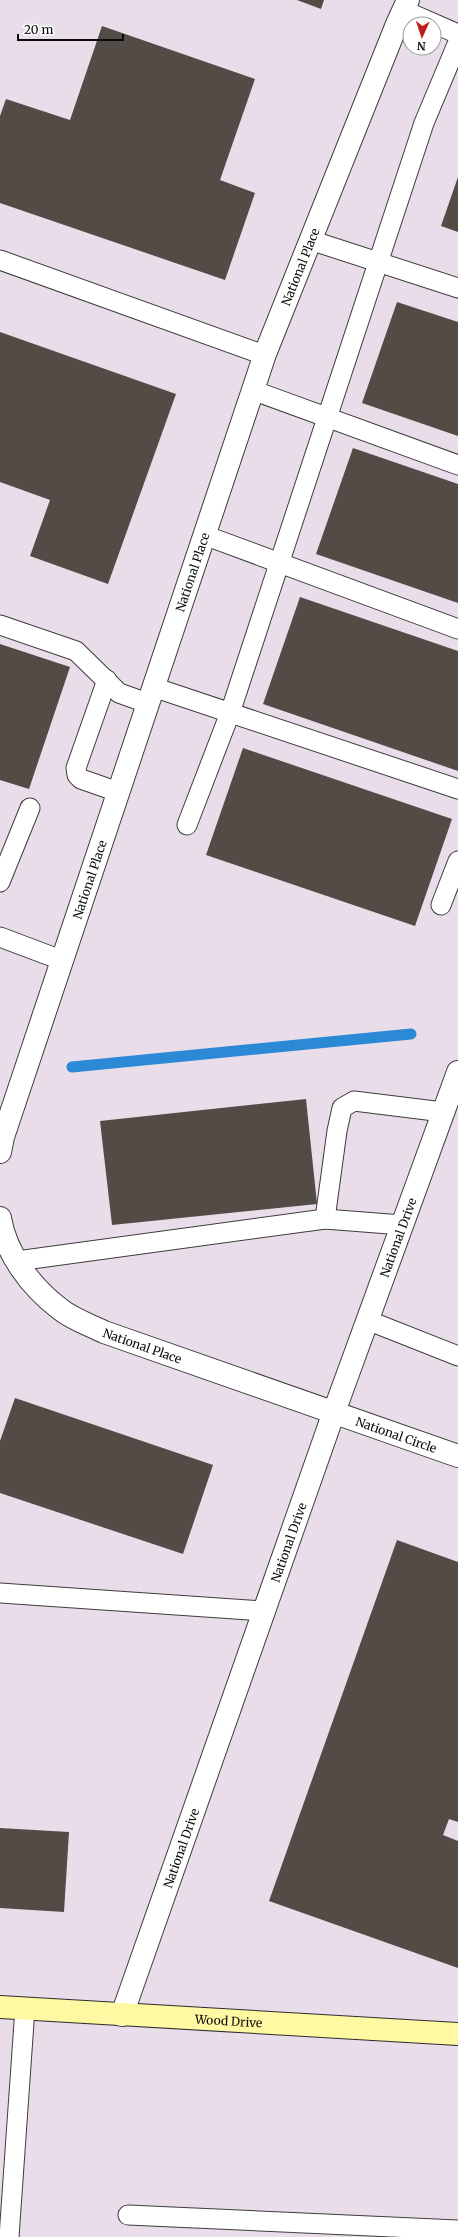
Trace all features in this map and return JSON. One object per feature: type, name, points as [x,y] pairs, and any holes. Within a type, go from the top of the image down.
[{"type":"street","name":"National Place","points":[[0,1152],[2,1136],[264,355],[406,5]]},
{"type":"street","name":"National Drive","points":[[122,2015],[334,1412],[458,1072]]},
{"type":"street","name":"National Place","points":[[0,1218],[2,1233],[25,1276],[60,1310],[104,1332],[334,1412]]},
{"type":"street","name":"National Circle","points":[[334,1412],[458,1456]]},
{"type":"street","name":"Wood Drive","points":[[0,2007],[458,2034]]},
{"type":"lane","points":[[406,5],[458,34]]},
{"type":"lane","points":[[187,825],[230,713],[424,123],[458,42]]},
{"type":"lane","points":[[310,240],[458,288]]},
{"type":"lane","points":[[0,260],[264,355]]},
{"type":"lane","points":[[252,390],[458,465]]},
{"type":"lane","points":[[204,535],[458,629]]},
{"type":"lane","points":[[0,625],[76,651],[119,693],[150,695],[230,713],[458,789]]},
{"type":"lane","points":[[107,680],[76,768],[77,775],[81,779],[118,792]]},
{"type":"lane","points":[[0,882],[30,808]]},
{"type":"lane","points":[[441,905],[458,861]]},
{"type":"lane","points":[[0,937],[62,960]]},
{"type":"lane","points":[[325,1219],[337,1131],[342,1108],[354,1101],[443,1112]]},
{"type":"lane","points":[[17,1261],[325,1219],[402,1225]]},
{"type":"lane","points":[[367,1320],[458,1356]]},
{"type":"lane","points":[[0,1593],[264,1611]]},
{"type":"lane","points":[[9,2237],[25,2008]]},
{"type":"lane","points":[[128,2215],[458,2230]]},
{"type":"shaded area","points":[[0,0],[458,0],[458,2237],[0,2237]]},
{"type":"building","points":[[297,0],[324,0],[321,9]]},
{"type":"building","points":[[102,26],[255,79],[220,180],[255,193],[225,280],[0,203],[0,116],[6,99],[70,120]]},
{"type":"building","points":[[458,177],[458,232],[441,226]]},
{"type":"building","points":[[397,302],[458,322],[458,436],[362,403]]},
{"type":"building","points":[[0,332],[176,394],[108,584],[30,556],[50,500],[0,482]]},
{"type":"building","points":[[353,448],[458,484],[458,603],[316,554]]},
{"type":"building","points":[[300,597],[458,651],[458,771],[263,704]]},
{"type":"building","points":[[0,644],[70,667],[29,789],[0,780]]},
{"type":"building","points":[[243,748],[452,819],[415,926],[206,855]]},
{"type":"building","points":[[306,1099],[317,1204],[112,1225],[100,1121]]},
{"type":"building","points":[[15,1398],[213,1465],[183,1554],[0,1493],[0,1441]]},
{"type":"building","points":[[397,1540],[458,1562],[458,1822],[449,1819],[443,1835],[458,1841],[458,1968],[269,1901]]},
{"type":"building","points":[[0,1828],[69,1832],[64,1912],[0,1908]]},
{"type":"waterway","points":[[72,1067],[411,1034]]}]
